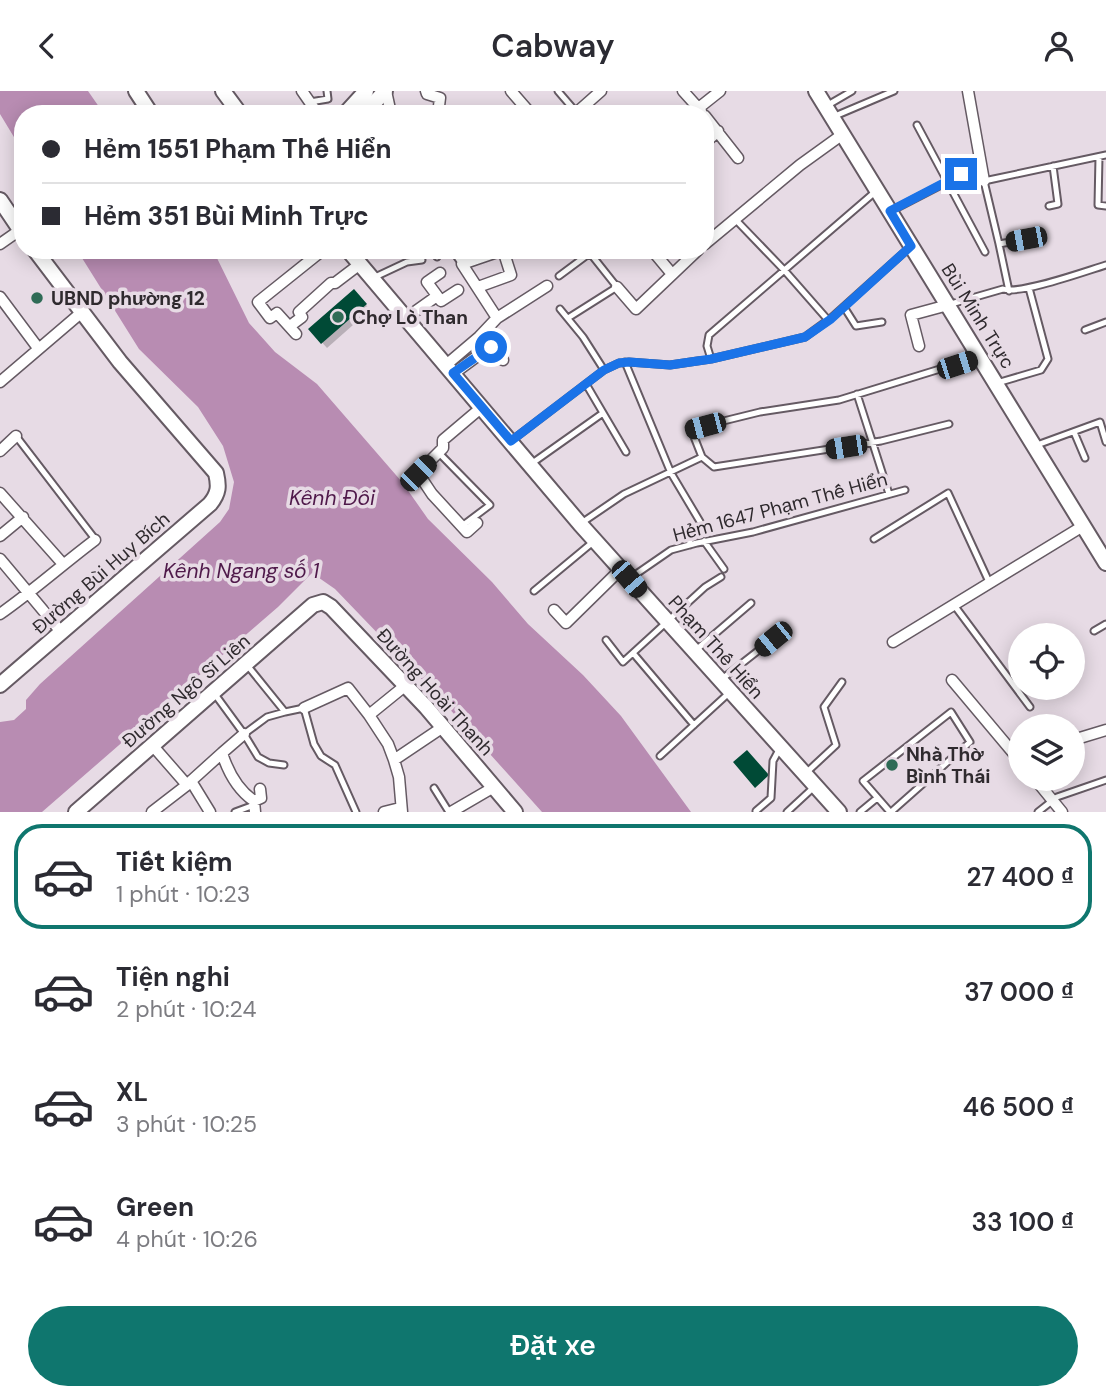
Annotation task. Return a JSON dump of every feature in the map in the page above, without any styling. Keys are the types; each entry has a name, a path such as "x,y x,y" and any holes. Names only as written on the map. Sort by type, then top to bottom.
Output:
{"street":[{"path":"302,91 310,103"},
{"path":"353,105 366,91"},
{"path":"373,105 386,91"},
{"path":"426,91 427,94 440,98 439,105"},
{"path":"511,91 523,105"},
{"path":"584,105 601,91"},
{"path":"683,91 694,105"},
{"path":"707,105 720,91"},
{"name":"Bùi Minh Trực","path":"816,91 1083,526 1102,548 1106,563"},
{"path":"968,91 984,181"},
{"path":"714,127 738,158"},
{"path":"714,135 718,131"},
{"path":"714,236 800,165 843,134"},
{"path":"0,200 14,221"},
{"path":"0,382 82,312 42,259"},
{"path":"312,259 258,302 270,318 277,313 293,330 302,317 299,312 331,283 335,283 360,264"},
{"name":"Phạm Thế Hiển","path":"356,259 580,524 839,812"},
{"path":"477,259 462,264 497,318"},
{"path":"478,287 511,275 506,259"},
{"path":"660,259 672,274"},
{"path":"617,287 636,309 688,259"},
{"path":"440,273 427,282 441,302 458,290"},
{"path":"450,369 497,318 547,286"},
{"path":"406,318 437,296"},
{"path":"2,304 38,348"},
{"path":"919,346 911,315 948,305"},
{"name":"Đường Bùi Huy Bích","path":"0,685 210,504 219,485 216,473 120,362 82,312"},
{"path":"450,369 491,347 503,361"},
{"path":"477,523 467,532 432,494 418,473 443,448 443,440 482,407"},
{"path":"0,450 16,436"},
{"path":"0,493 63,564"},
{"path":"0,536 23,517"},
{"path":"893,642 1083,526"},
{"path":"0,614 95,540"},
{"path":"0,559 62,633"},
{"path":"554,610 566,623 625,574"},
{"name":"Đường Ngô Sĩ Liên","path":"76,812 313,605 323,602"},
{"name":"Đường Hoài Thanh","path":"323,602 331,607 406,685 515,812"},
{"path":"952,680 1008,747"},
{"path":"369,715 406,685"},
{"path":"304,708 348,688 369,715 388,744 399,777 401,810 384,812"},
{"path":"394,760 443,727"},
{"path":"1085,736 1106,730"},
{"path":"152,812 244,734"},
{"path":"153,746 189,783 210,812"},
{"path":"222,753 226,766 242,793 254,806 261,798 260,789"},
{"path":"450,812 494,787"},
{"path":"1045,791 1062,812"}],"lane":[{"path":"310,103 328,99 327,91"},
{"path":"558,91 569,105"},
{"path":"829,112 852,91"},
{"path":"829,112 894,91"},
{"path":"917,125 985,252"},
{"path":"984,181 1102,156 1098,205 1106,206"},
{"path":"1049,206 1058,204 1053,166"},
{"path":"890,211 976,167 984,181 1009,292"},
{"path":"711,359 707,346 709,335 877,190"},
{"path":"735,219 828,320"},
{"path":"999,244 1026,239"},
{"path":"511,441 604,370 625,362 670,365 711,359 805,337 844,307 911,246"},
{"path":"458,259 462,264"},
{"path":"559,276 580,259"},
{"path":"568,318 617,287 595,259"},
{"path":"372,279 407,262 422,260"},
{"path":"948,305 1003,289 1009,292 1029,288 1104,265 1106,274"},
{"path":"997,383 1041,370 1048,359 1029,288"},
{"path":"844,307 856,326 882,321"},
{"path":"560,309 604,370"},
{"path":"1085,330 1106,322"},
{"path":"948,424 872,443 714,467 702,457 691,429 760,412 839,400 979,357"},
{"path":"625,362 671,473 702,526 689,535 690,545"},
{"path":"586,384 626,452"},
{"path":"857,394 889,495"},
{"path":"530,464 603,413"},
{"path":"1034,447 1100,422 1106,442"},
{"path":"1074,432 1085,458"},
{"path":"16,436 95,540"},
{"path":"438,452 490,505 462,526"},
{"path":"580,524 608,502 702,457"},
{"name":"Hẻm 1647 Phạm Thế Hiển","path":"625,574 671,550 753,532 905,490"},
{"path":"874,539 948,493 990,584"},
{"path":"534,591 595,540"},
{"path":"704,541 724,569"},
{"path":"606,640 623,662 705,587 722,577"},
{"path":"694,652 751,603"},
{"path":"954,605 1030,707"},
{"path":"1094,631 1106,624"},
{"path":"660,756 694,725 725,687 773,639"},
{"path":"633,653 694,725"},
{"path":"246,664 285,712"},
{"path":"787,812 836,745 824,707 842,682"},
{"path":"214,693 258,757 269,763 284,765"},
{"path":"244,734 267,717 304,708 314,744 321,756 335,765 356,812"},
{"path":"951,712 970,742 890,812 863,781 951,712"},
{"path":"756,811 771,798 773,761 780,748"},
{"path":"1038,812 1052,800 1106,780"},
{"path":"434,788 450,812"},
{"path":"860,812 877,798"},
{"path":"235,812 254,806"}],"water":[{"path":"0,91 88,91 98,105 14,105 14,137 0,114"},
{"name":"Kênh Đôi","path":"83,259 217,259 249,323 275,352 317,384 402,482 428,519 621,716 691,812 542,812 437,695 335,589 312,573 278,607 42,812 0,812 0,722 14,720 26,709 26,700 40,684 220,522 229,509 234,482 223,446 198,407 139,349"}],"building":[{"name":"Chợ Lò Than","path":"354,289 367,304 321,344 308,329"},
{"path":"747,750 769,775 755,788 733,762"}],"place":[{"name":"UBND phường 12","path":"37,298"},
{"name":"Chợ Lò Than","path":"338,317"},
{"name":"Nhà Thờ Bình Thái","path":"892,765"}],"route":[{"path":"491,347 453,373 511,441 604,370 619,363 670,365 711,359 805,337 831,319 911,246 890,211 961,174"}],"water label":[{"name":"Kênh Ngang số 1","path":"241,571"}]}
